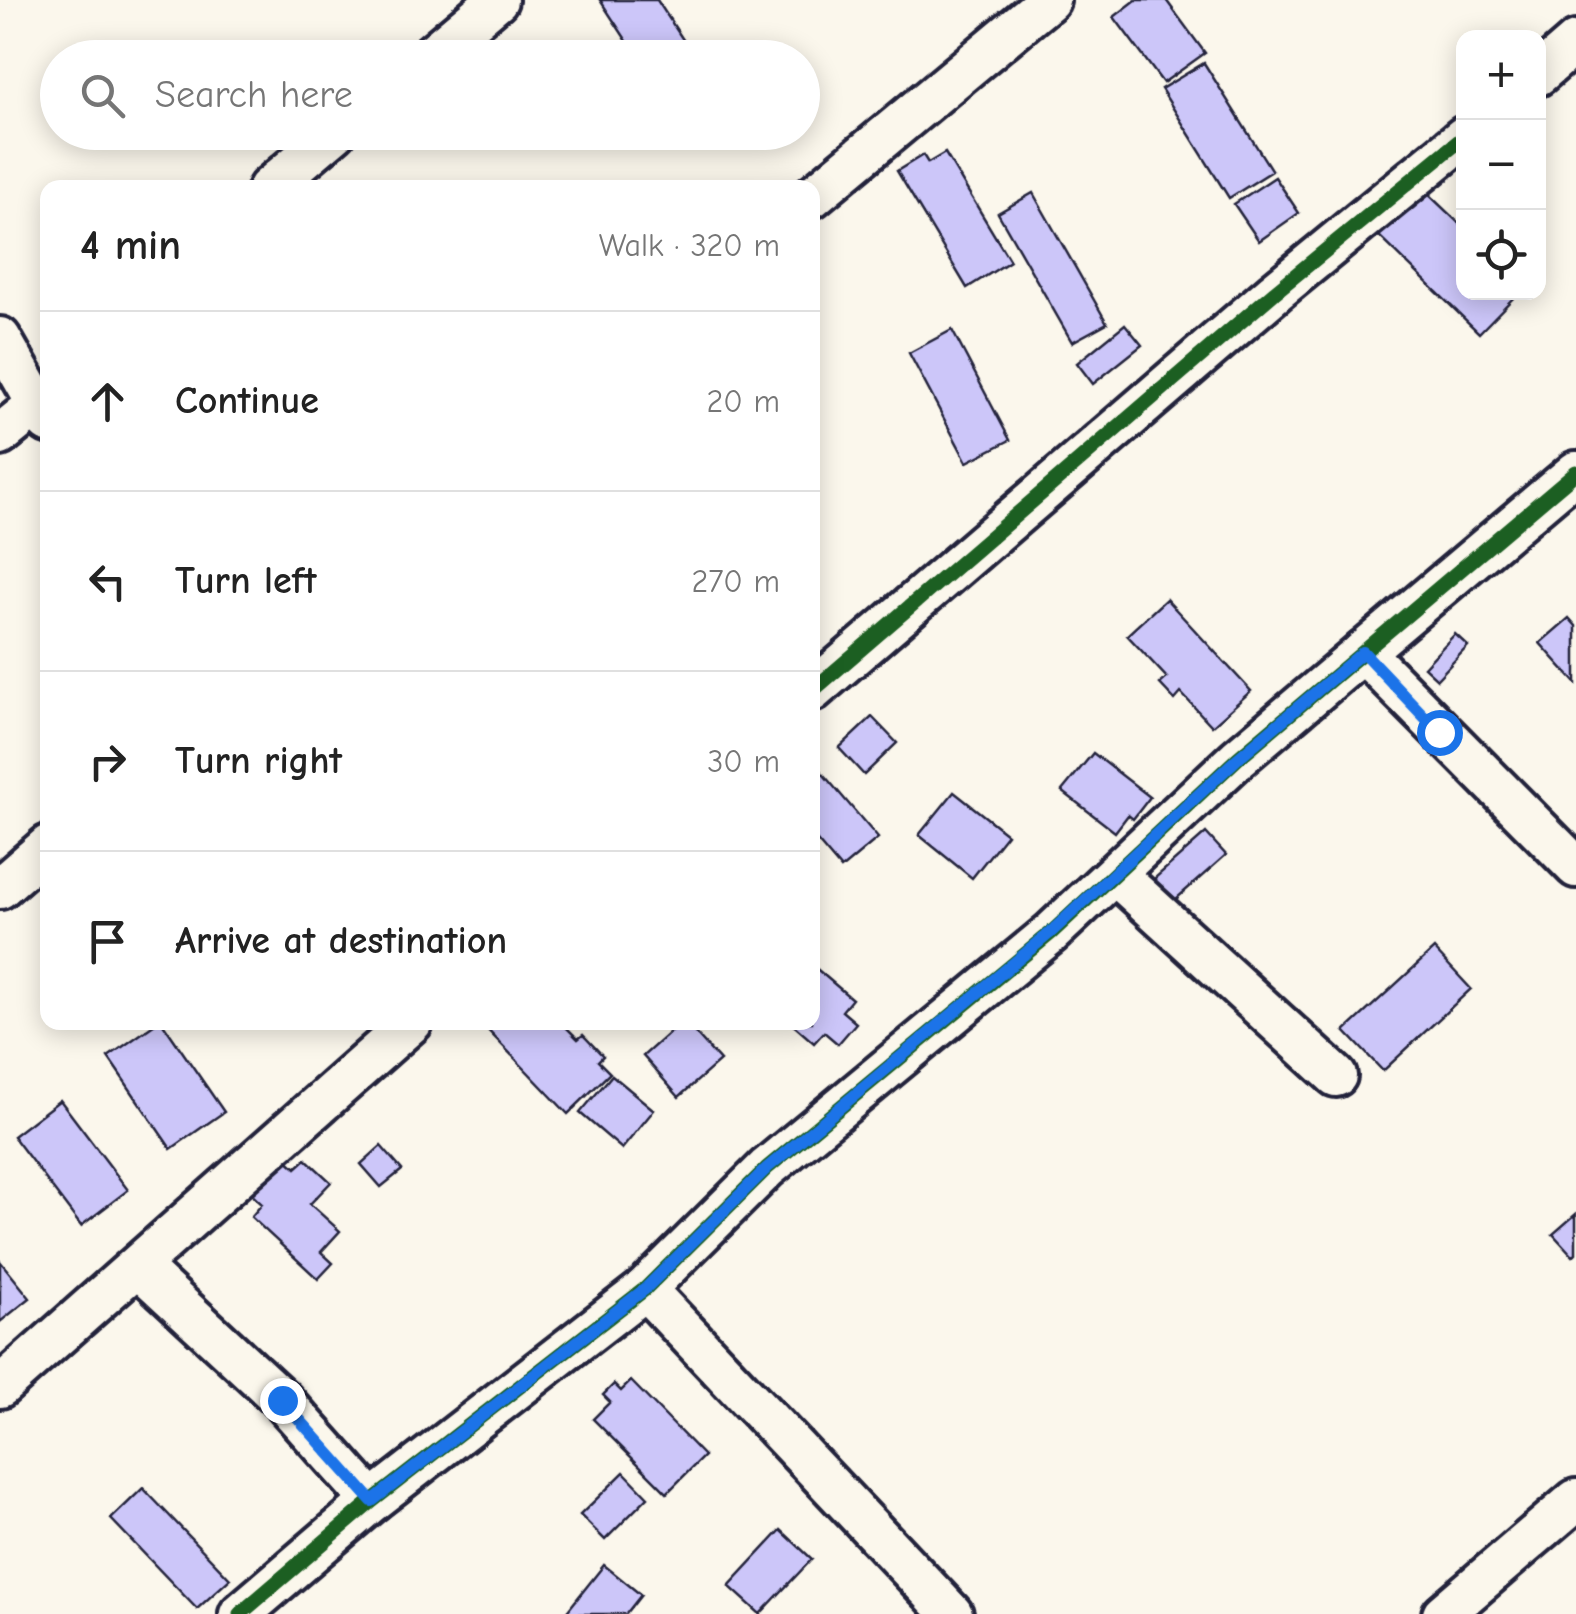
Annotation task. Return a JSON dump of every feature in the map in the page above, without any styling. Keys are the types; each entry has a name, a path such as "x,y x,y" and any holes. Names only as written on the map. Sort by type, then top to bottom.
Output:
{"street":[{"path":"450,40 498,0"},
{"path":"820,189 1049,0"},
{"path":"1546,67 1576,42"},
{"path":"820,684 1275,292 1456,144"},
{"path":"278,180 314,150"},
{"path":"0,338 40,402"},
{"path":"0,435 40,410"},
{"path":"240,1614 372,1501 645,1289 767,1168 1050,933 1238,758 1576,472"},
{"path":"1363,652 1576,867"},
{"path":"0,888 40,853"},
{"path":"1116,874 1336,1076"},
{"path":"0,1387 400,1030"},
{"path":"138,1266 282,1400 372,1501"},
{"path":"645,1289 952,1614"},
{"path":"1443,1614 1576,1500"}],"building":[{"path":"600,0 657,0 683,40 626,40"},
{"path":"1136,0 1166,0 1205,53 1163,83 1114,17"},
{"path":"1204,63 1272,171 1229,198 1161,89"},
{"path":"945,153 1010,261 967,288 897,171 923,155 928,163"},
{"path":"1275,177 1299,213 1259,241 1234,204"},
{"path":"1423,189 1456,220 1456,300 1511,300 1479,333 1378,235"},
{"path":"1033,193 1107,323 1072,342 998,213"},
{"path":"1125,324 1142,345 1093,384 1077,363"},
{"path":"952,330 1010,440 967,462 909,353"},
{"path":"1166,599 1251,691 1212,726 1181,693 1175,700 1160,684 1167,678 1127,635"},
{"path":"1569,618 1576,626 1576,683 1540,643"},
{"path":"1455,634 1468,646 1437,679 1424,667"},
{"path":"872,717 897,743 864,775 839,748"},
{"path":"1093,753 1150,797 1133,819 1128,815 1115,832 1062,791"},
{"path":"820,770 878,838 841,869 820,844"},
{"path":"954,792 1007,834 972,878 919,835"},
{"path":"1206,833 1226,855 1167,907 1147,885"},
{"path":"1434,949 1471,989 1383,1071 1345,1031"},
{"path":"820,972 852,999 842,1011 856,1023 838,1044 824,1032 814,1043 799,1030 820,1030"},
{"path":"147,1030 168,1030 224,1112 171,1149 108,1057"},
{"path":"488,1030 569,1030 578,1039 583,1035 603,1056 598,1061 610,1073 568,1114"},
{"path":"672,1030 692,1030 720,1061 679,1097 643,1056"},
{"path":"612,1075 654,1110 622,1149 580,1113"},
{"path":"60,1100 128,1190 81,1226 13,1136"},
{"path":"381,1146 402,1170 381,1187 361,1164"},
{"path":"282,1155 296,1168 306,1159 331,1182 310,1204 340,1231 321,1252 333,1263 318,1279 251,1217 262,1204 248,1191"},
{"path":"1576,1214 1576,1253 1573,1256 1553,1234"},
{"path":"0,1261 30,1298 0,1322"},
{"path":"631,1381 704,1456 667,1493 593,1419 610,1402 603,1395 614,1384 621,1391"},
{"path":"624,1472 648,1497 605,1540 580,1515"},
{"path":"143,1488 230,1579 197,1609 111,1519"},
{"path":"781,1530 812,1559 760,1614 729,1586"},
{"path":"604,1565 641,1595 626,1614 565,1614"}],"cycle path":[{"path":"820,684 1275,292 1456,144"},
{"path":"240,1614 372,1501 645,1289 767,1168 1051,933 1238,758 1576,472"}],"route":[{"path":"282,1400 372,1501 645,1289 767,1168 1050,933 1238,758 1363,652 1439,732"}]}
